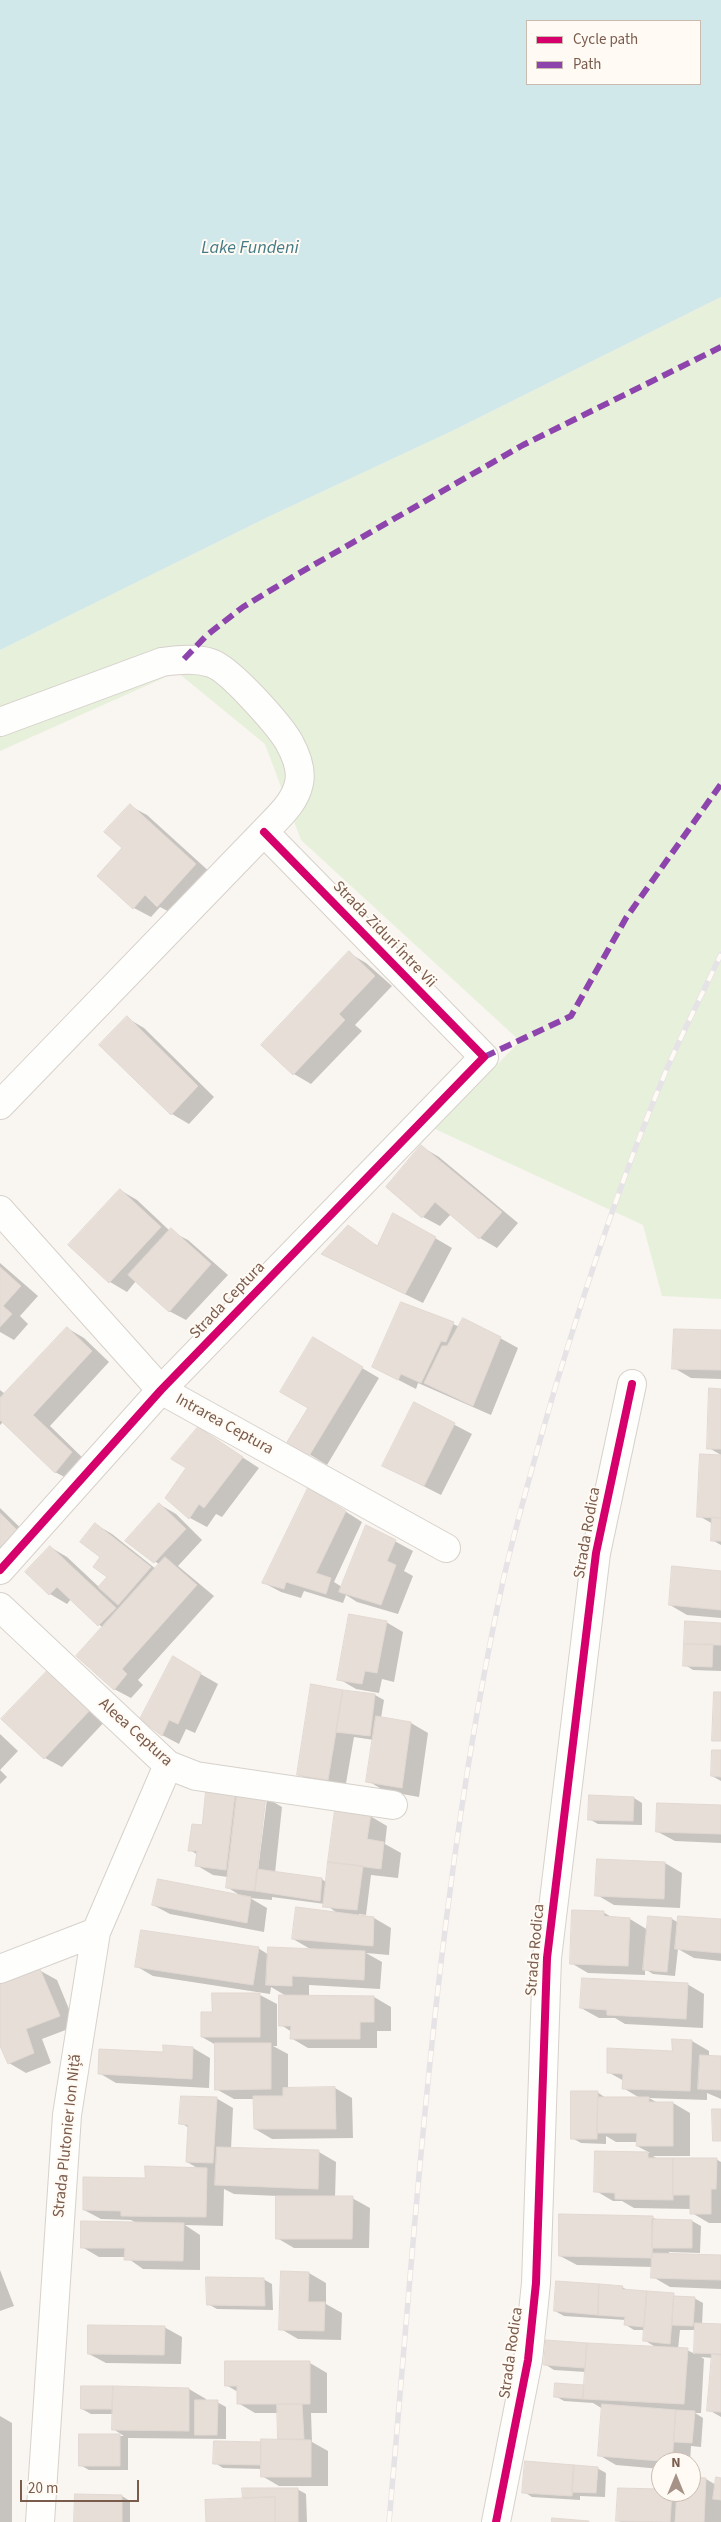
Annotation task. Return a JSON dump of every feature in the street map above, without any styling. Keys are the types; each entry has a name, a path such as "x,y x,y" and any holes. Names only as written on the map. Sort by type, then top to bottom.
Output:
{"street":[{"path":"0,722 162,662 184,659 213,663 238,682 288,741 297,761 300,780 294,800 0,1105"},
{"name":"Strada Ziduri Între Vii","path":"264,832 484,1057"},
{"name":"Strada Ceptura","path":"0,1570 161,1390 484,1057"},
{"name":"Intrarea Ceptura","path":"0,1210 161,1390 446,1548"},
{"name":"Strada Rodica","path":"496,2522 528,2360 536,2283 547,1958 596,1554 632,1384"},
{"name":"Aleea Ceptura","path":"0,1606 168,1765 196,1776 393,1805"},
{"name":"Strada Plutonier Ion Niță","path":"40,2522 67,2115 96,1932 168,1765"},
{"path":"0,1969 96,1932"}],"green space":[{"path":"721,297 721,1299 662,1296 643,1225 435,1129 520,1041 301,840 265,744 177,672 0,751 0,650 268,517 452,431"}],"water":[{"name":"Lake Fundeni","path":"0,0 721,0 721,297 452,431 268,517 0,650"}],"building":[{"path":"130,804 196,864 157,907 145,895 133,909 97,876 122,848 104,832"},
{"path":"349,951 375,976 339,1014 345,1020 293,1075 261,1045"},
{"path":"127,1016 198,1086 171,1115 99,1045"},
{"path":"421,1145 502,1212 479,1239 435,1202 422,1218 386,1187"},
{"path":"120,1189 161,1227 109,1283 68,1245"},
{"path":"393,1213 436,1237 405,1294 321,1254 348,1225 377,1246"},
{"path":"171,1228 211,1264 169,1312 128,1275"},
{"path":"0,1267 21,1286 3,1306 12,1314 0,1327"},
{"path":"401,1302 454,1322 446,1342 441,1341 421,1383 401,1374 398,1380 372,1367"},
{"path":"463,1318 501,1337 473,1406 424,1383 442,1346 447,1346"},
{"path":"67,1327 92,1351 33,1415 72,1452 55,1473 0,1420 0,1398"},
{"path":"674,1329 721,1330 721,1370 672,1369"},
{"path":"313,1337 363,1367 309,1456 287,1442 308,1408 280,1392"},
{"path":"709,1388 721,1389 721,1449 707,1449"},
{"path":"414,1402 455,1423 424,1486 382,1466"},
{"path":"198,1427 243,1457 204,1508 199,1504 189,1519 165,1498 186,1468 171,1459"},
{"path":"700,1454 721,1455 721,1518 697,1517"},
{"path":"308,1488 346,1511 316,1573 331,1578 326,1594 286,1582 284,1589 262,1583"},
{"path":"159,1503 186,1529 154,1563 125,1541"},
{"path":"0,1513 17,1530 0,1547"},
{"path":"712,1517 721,1518 721,1541 711,1541"},
{"path":"95,1523 151,1567 118,1605 98,1587 107,1577 93,1567 100,1557 80,1542"},
{"path":"366,1525 396,1540 387,1561 396,1565 381,1605 339,1592"},
{"path":"50,1546 116,1608 98,1626 57,1587 49,1595 25,1572"},
{"path":"165,1557 197,1585 122,1669 127,1674 114,1690 76,1656"},
{"path":"672,1566 721,1571 721,1610 669,1605"},
{"path":"349,1614 387,1621 377,1673 365,1671 362,1684 337,1680"},
{"path":"685,1621 721,1623 721,1645 684,1644"},
{"path":"684,1644 713,1644 712,1667 683,1666"},
{"path":"173,1656 201,1673 178,1724 169,1720 162,1736 140,1719"},
{"path":"49,1669 92,1708 44,1759 1,1719"},
{"path":"311,1684 343,1690 328,1780 297,1775"},
{"path":"343,1690 375,1694 370,1736 336,1732"},
{"path":"714,1692 721,1692 721,1741 712,1741"},
{"path":"376,1716 411,1722 402,1788 366,1782"},
{"path":"712,1750 721,1750 721,1777 711,1776"},
{"path":"206,1791 235,1794 226,1870 195,1866 197,1851 188,1851 192,1824 202,1825"},
{"path":"237,1793 266,1796 255,1891 226,1888"},
{"path":"589,1795 634,1797 633,1821 588,1820"},
{"path":"657,1803 721,1805 721,1834 656,1832"},
{"path":"335,1810 371,1814 367,1839 384,1842 381,1869 328,1862"},
{"path":"597,1859 665,1862 664,1899 595,1896"},
{"path":"328,1862 363,1866 357,1910 323,1907"},
{"path":"257,1869 322,1878 320,1901 255,1891"},
{"path":"158,1879 251,1897 247,1923 152,1905"},
{"path":"296,1907 374,1917 373,1946 292,1939"},
{"path":"572,1910 604,1911 604,1916 630,1918 628,1966 570,1964"},
{"path":"648,1916 672,1918 667,1972 643,1970"},
{"path":"678,1916 721,1919 721,1953 675,1949"},
{"path":"141,1930 259,1947 253,1985 135,1967"},
{"path":"268,1947 365,1951 364,1980 292,1976 292,1986 266,1985"},
{"path":"40,1969 60,2016 26,2029 34,2053 8,2064 0,2046 0,1984"},
{"path":"582,1978 688,1983 686,2019 607,2015 607,2010 580,2008"},
{"path":"212,1993 260,1993 260,2037 201,2037 201,2012 212,2012"},
{"path":"279,1995 374,1996 374,2022 360,2022 360,2039 290,2039 291,2026 279,2026"},
{"path":"672,2039 692,2040 690,2091 622,2089 623,2074 607,2073 607,2048 672,2051"},
{"path":"215,2043 271,2043 271,2089 215,2090"},
{"path":"163,2045 193,2047 192,2079 98,2074 99,2049 163,2052"},
{"path":"700,2055 721,2056 721,2090 698,2089"},
{"path":"335,2087 336,2129 254,2129 253,2096 283,2096 283,2088"},
{"path":"571,2091 598,2091 597,2139 571,2139"},
{"path":"181,2096 217,2097 213,2163 186,2162 188,2125 179,2124"},
{"path":"598,2097 649,2097 649,2102 673,2102 673,2146 636,2146 637,2133 597,2133"},
{"path":"712,2109 721,2109 721,2141 713,2141"},
{"path":"217,2147 319,2150 318,2189 215,2185"},
{"path":"595,2151 648,2152 648,2158 673,2158 673,2200 615,2199 615,2193 594,2192"},
{"path":"673,2158 717,2158 716,2189 711,2189 711,2214 690,2214 690,2195 673,2195"},
{"path":"145,2166 207,2168 206,2217 121,2216 121,2211 83,2210 83,2177 145,2178"},
{"path":"276,2196 353,2196 352,2239 276,2239"},
{"path":"559,2214 653,2216 652,2258 559,2256"},
{"path":"652,2219 692,2220 692,2248 652,2248"},
{"path":"81,2221 184,2223 183,2261 124,2260 125,2248 81,2248"},
{"path":"652,2253 721,2255 721,2280 651,2278"},
{"path":"281,2271 309,2272 308,2302 325,2302 324,2331 279,2330"},
{"path":"206,2277 264,2278 265,2306 207,2305"},
{"path":"556,2281 599,2284 598,2315 554,2311"},
{"path":"599,2284 623,2286 622,2289 647,2291 644,2327 624,2325 625,2317 598,2315"},
{"path":"647,2291 674,2293 670,2344 643,2341"},
{"path":"674,2296 695,2297 693,2326 672,2325"},
{"path":"695,2323 721,2324 721,2354 694,2353"},
{"path":"88,2325 165,2326 164,2355 88,2354"},
{"path":"546,2340 587,2343 585,2368 544,2365"},
{"path":"587,2343 688,2348 684,2404 583,2399"},
{"path":"712,2354 721,2355 721,2412 707,2411"},
{"path":"225,2361 310,2361 310,2404 237,2404 237,2386 225,2386"},
{"path":"555,2383 584,2385 583,2399 554,2397"},
{"path":"81,2386 113,2386 112,2409 81,2409"},
{"path":"113,2386 189,2388 189,2431 112,2430"},
{"path":"195,2400 218,2400 217,2435 195,2435"},
{"path":"277,2404 302,2404 304,2439 278,2439"},
{"path":"602,2404 676,2410 673,2452 651,2452 651,2460 598,2456"},
{"path":"676,2410 695,2411 692,2443 674,2442"},
{"path":"79,2434 120,2434 120,2466 79,2466"},
{"path":"261,2439 311,2440 311,2477 261,2477"},
{"path":"214,2441 261,2442 261,2465 213,2464"},
{"path":"525,2461 574,2465 572,2496 522,2493"},
{"path":"574,2465 598,2467 596,2493 572,2492"},
{"path":"716,2477 721,2478 721,2500 713,2499"},
{"path":"701,2478 706,2478 704,2522 675,2522 676,2502 701,2502"},
{"path":"242,2488 298,2488 298,2522 275,2522 275,2497 243,2498"},
{"path":"618,2488 651,2489 651,2502 671,2502 670,2522 616,2521"},
{"path":"75,2494 122,2495 122,2522 74,2522"},
{"path":"275,2497 275,2522 206,2522 205,2500"},
{"path":"552,2518 589,2521 589,2522 552,2522"}],"railway":[{"path":"389,2522 431,2049 445,1931 461,1813 480,1696 503,1581 521,1507 556,1385 607,1227 666,1071 721,954"}],"marked path":[{"path":"184,659 207,635 243,607 296,575 523,445 721,347"},
{"path":"484,1057 571,1016 626,918 721,784"}],"cycle path":[{"path":"0,1570 161,1390 484,1057 264,832"},
{"path":"496,2522 528,2360 536,2283 547,1958 596,1553 632,1384"}]}
